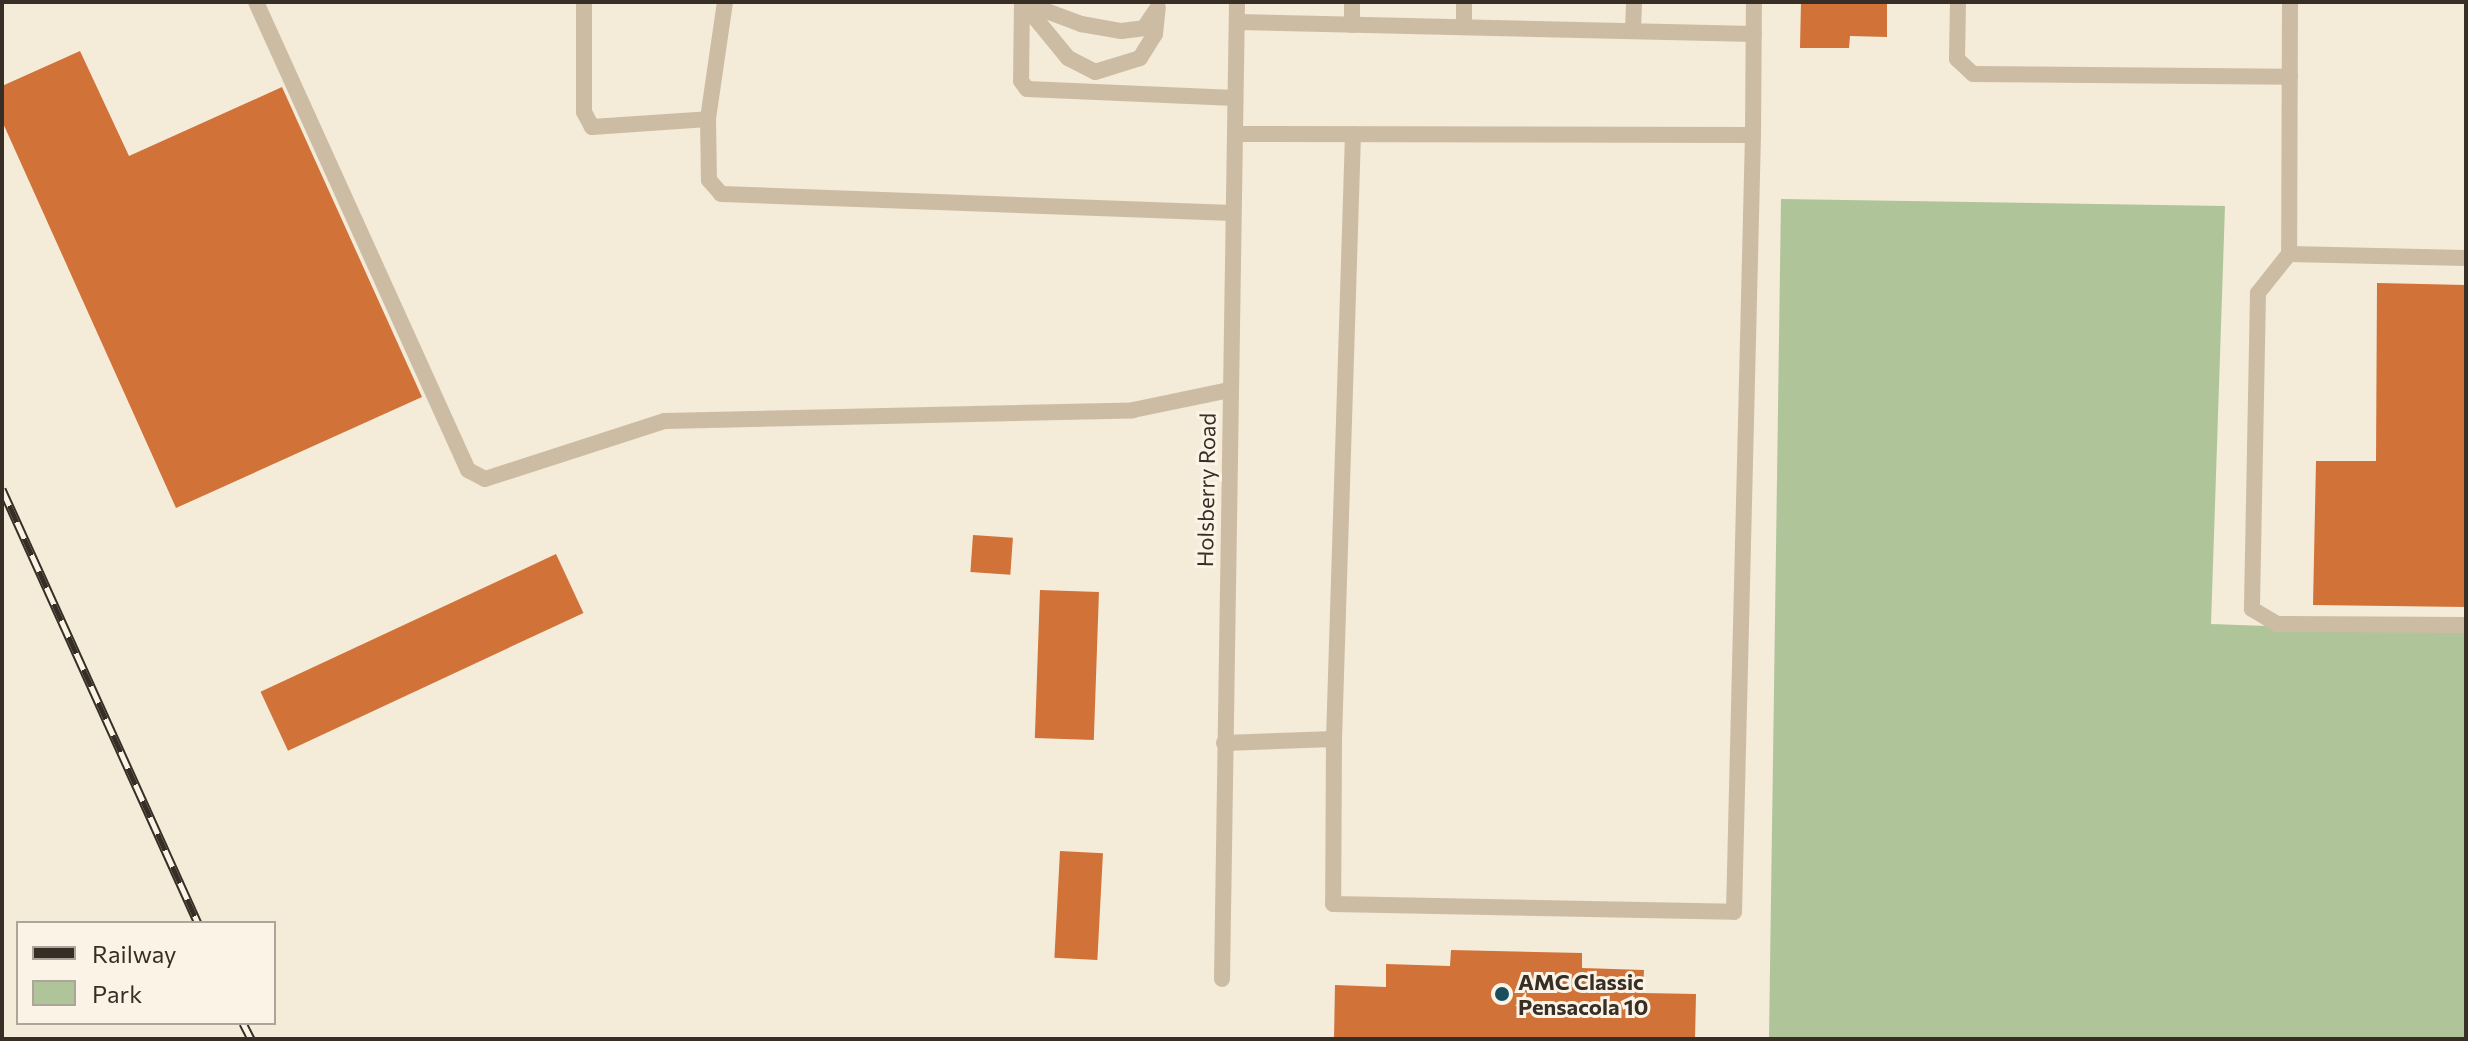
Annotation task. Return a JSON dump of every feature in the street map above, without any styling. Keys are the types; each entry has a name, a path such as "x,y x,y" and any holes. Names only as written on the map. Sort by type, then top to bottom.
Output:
{"lane":[{"path":"256,2 468,470 485,479 665,421 1133,410 1230,390"},
{"path":"584,2 584,112 592,127 708,119"},
{"path":"725,2 708,119 709,180 721,194 1233,213"},
{"path":"1023,2 1081,24 1121,31 1144,28 1158,4"},
{"path":"1023,2 1068,58 1095,72 1140,58 1155,34 1158,4"},
{"path":"1023,2 1021,81 1027,89 1235,98"},
{"name":"Holsberry Road","path":"1222,979 1237,2"},
{"path":"1352,2 1352,25"},
{"path":"1464,2 1464,27"},
{"path":"1633,31 1634,2"},
{"path":"1353,134 1334,739 1333,904 1734,912 1754,2"},
{"path":"1958,2 1957,59 1973,74 2290,77"},
{"path":"2290,2 2289,254 2258,293 2252,609 2277,624 2466,625"},
{"path":"1237,22 1754,34"},
{"path":"1235,134 1753,135"},
{"path":"2289,254 2466,258"},
{"path":"1224,743 1334,739"}],"green space":[{"path":"1781,199 2225,206 2211,624 2466,633 2466,1039 1769,1039"}],"building":[{"path":"1801,2 1887,2 1887,37 1850,36 1849,48 1800,48"},
{"path":"80,51 129,156 282,87 422,397 176,508 2,121 2,86"},
{"path":"2377,283 2466,285 2466,607 2313,605 2316,461 2376,461"},
{"path":"973,535 1013,538 1010,575 970,572"},
{"path":"556,554 583,613 288,751 261,692"},
{"path":"1040,590 1099,592 1094,740 1035,738"},
{"path":"1060,851 1103,853 1097,960 1054,958"},
{"name":"AMC Classic Pensacola 10","path":"1451,950 1582,953 1582,968 1644,970 1643,993 1696,994 1695,1039 1334,1039 1335,985 1386,987 1386,964 1450,966"}],"railway":[{"path":"2,489 197,921"},
{"path":"244,1025 251,1039"}],"place":[{"name":"AMC Classic Pensacola 10","path":"1502,994"}]}
